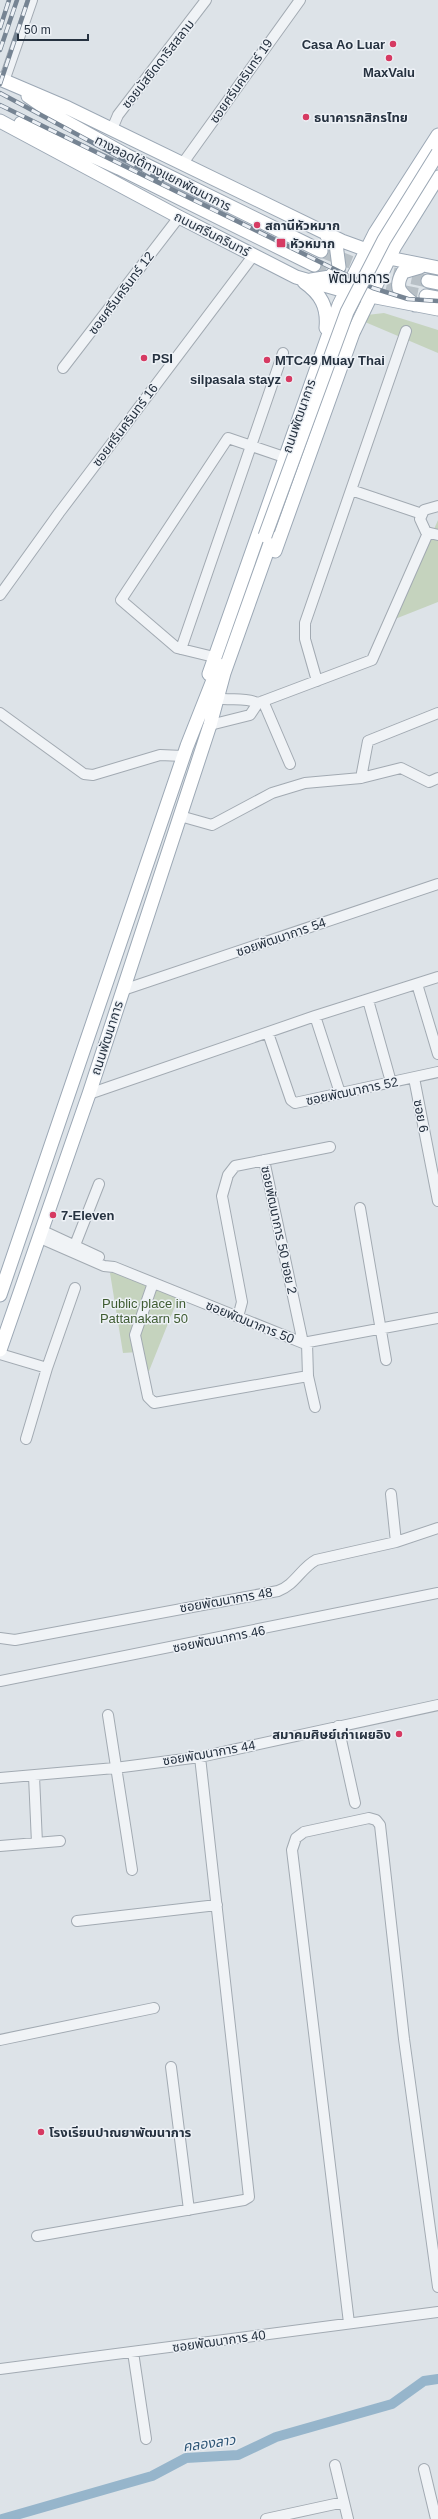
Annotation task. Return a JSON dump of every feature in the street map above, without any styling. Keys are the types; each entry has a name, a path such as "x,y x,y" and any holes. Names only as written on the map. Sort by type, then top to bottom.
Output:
{"main road":[{"path":"5,81 112,129 322,232 365,250 389,258 421,266 438,268"},
{"name":"ทางลอดใต้ทางแยกพัฒนาการ","path":"5,81 60,119 320,251"},
{"name":"ทางลอดใต้ทางแยกพัฒนาการ","path":"0,113 119,168 314,265"},
{"name":"ถนนศรีนครินทร์","path":"0,121 178,218 253,256 302,278 345,292 438,309"},
{"name":"ถนนพัฒนาการ","path":"198,715 214,657 325,340 345,292 365,250 438,135"},
{"name":"ถนนพัฒนาการ","path":"0,1350 89,1094 210,725 226,667 268,537 347,312 384,240 438,153"},
{"name":"ถนนพัฒนาการ","path":"0,1295 198,715 221,659 353,315 388,243 438,163"},
{"name":"ถนนพัฒนาการ","path":"210,725 223,698 328,401 359,319 401,234 438,177"},
{"path":"410,178 415,191 431,188"},
{"path":"302,278 330,277 339,267 336,244 322,232"},
{"path":"401,234 401,246 403,253 421,266"},
{"path":"414,305 402,295 398,288 398,280 403,272 421,266"},
{"path":"302,278 322,300 327,316 325,340"},
{"path":"359,319 374,309 395,302"},
{"path":"306,396 314,392 323,395 328,401"}],"street":[{"path":"5,81 32,0"},
{"name":"ซอยมัสยิดดาริสสลาม","path":"112,129 118,115 206,0"},
{"name":"ซอยศรีนครินทร์ 19","path":"183,163 300,0"},
{"name":"ซอยศรีนครินทร์ 12","path":"63,368 178,218"},
{"name":"ซอยศรีนครินทร์ 16","path":"0,595 59,513 253,256"},
{"path":"316,681 305,639 304,627 406,331"},
{"path":"181,649 283,353"},
{"path":"214,657 177,648 121,600 228,438 284,457"},
{"path":"351,490 422,514"},
{"path":"210,725 250,714 261,702 372,660 433,534 421,524 422,514 428,507 438,506"},
{"path":"223,698 237,700 248,699 261,702"},
{"path":"261,702 290,764"},
{"path":"0,713 84,774 93,775 160,755 183,756"},
{"path":"361,778 368,741 438,713"},
{"path":"180,816 212,825 272,793 305,783 361,778 402,768 429,782 438,778"},
{"name":"ซอยพัฒนาการ 54","path":"123,990 438,884"},
{"path":"89,1094 315,1016 438,977"},
{"path":"417,984 438,1054"},
{"path":"368,1000 392,1082"},
{"path":"315,1016 340,1093"},
{"name":"ซอยพัฒนาการ 52","path":"268,1033 292,1102 296,1103 438,1072"},
{"name":"ซอย 6","path":"414,1078 438,1201"},
{"name":"ซอยพัฒนาการ 50 ซอย 2","path":"315,1407 308,1376 305,1343 264,1160 330,1147"},
{"path":"238,1317 242,1302 222,1196 228,1175 235,1166 264,1160"},
{"path":"75,1245 99,1184"},
{"path":"360,1208 382,1328 386,1360"},
{"name":"ซอยพัฒนาการ 50","path":"41,1234 75,1245 107,1260 114,1267"},
{"name":"ซอยพัฒนาการ 50","path":"41,1234 104,1266 114,1267 305,1343 438,1318"},
{"path":"153,1283 135,1335 148,1397 154,1403 308,1376"},
{"path":"26,1440 47,1368 75,1288"},
{"path":"0,1354 47,1368"},
{"path":"391,1494 396,1542"},
{"name":"ซอยพัฒนาการ 48","path":"0,1638 15,1640 278,1591 291,1584 310,1563 316,1560 396,1542 438,1528"},
{"name":"ซอยพัฒนาการ 46","path":"0,1680 438,1593"},
{"name":"ซอยพัฒนาการ 44","path":"0,1778 115,1768 200,1757 438,1705"},
{"path":"108,1715 132,1870"},
{"path":"338,1726 355,1803"},
{"path":"37,2236 244,2200 250,2194 200,1757"},
{"path":"34,1776 37,1843"},
{"path":"349,2324 292,1850 296,1838 304,1832 369,1818 376,1820 380,1825 404,2039 438,2287"},
{"path":"0,1846 60,1841"},
{"path":"77,1921 217,1905"},
{"path":"0,2040 154,2008"},
{"path":"171,2067 189,2210"},
{"name":"ซอยพัฒนาการ 40","path":"0,2370 438,2312"},
{"path":"133,2352 146,2439"},
{"path":"335,2465 348,2519"},
{"path":"424,2469 436,2519"},
{"path":"266,2519 344,2502"}],"green space":[{"path":"384,313 438,330 438,353 365,322 367,315"},
{"path":"438,520 438,602 395,619"},
{"name":"Public place in Pattanakarn 50","path":"117,1271 179,1296 149,1371 142,1371 138,1352 123,1353 110,1273"}],"waterway":[{"name":"คลองลาว","path":"2,2519 152,2476 186,2458 238,2455 276,2437 392,2404 424,2381 438,2379"}],"tunnel":[{"path":"321,251 369,269 428,281"},
{"path":"314,265 363,284 426,296"}],"railway":[{"path":"0,28 9,0"},
{"path":"0,50 17,0"},
{"path":"0,84 28,0"},
{"path":"0,93 162,180"},
{"path":"0,105 373,288 408,299 438,301"}],"place":[{"name":"Casa Ao Luar","path":"393,44"},
{"name":"MaxValu","path":"389,58"},
{"name":"ธนาคารกสิกรไทย","path":"306,117"},
{"name":"สถานีหัวหมาก","path":"257,225"},
{"name":"หัวหมาก","path":"281,243"},
{"name":"PSI","path":"144,358"},
{"name":"MTC49 Muay Thai","path":"267,360"},
{"name":"silpasala stayz","path":"289,379"},
{"name":"7-Eleven","path":"53,1215"},
{"name":"สมาคมศิษย์เก่าเผยอิง","path":"399,1734"},
{"name":"โรงเรียนปาณยาพัฒนาการ","path":"41,2132"}],"district":[{"name":"พัฒนาการ","path":"359,277"}]}
